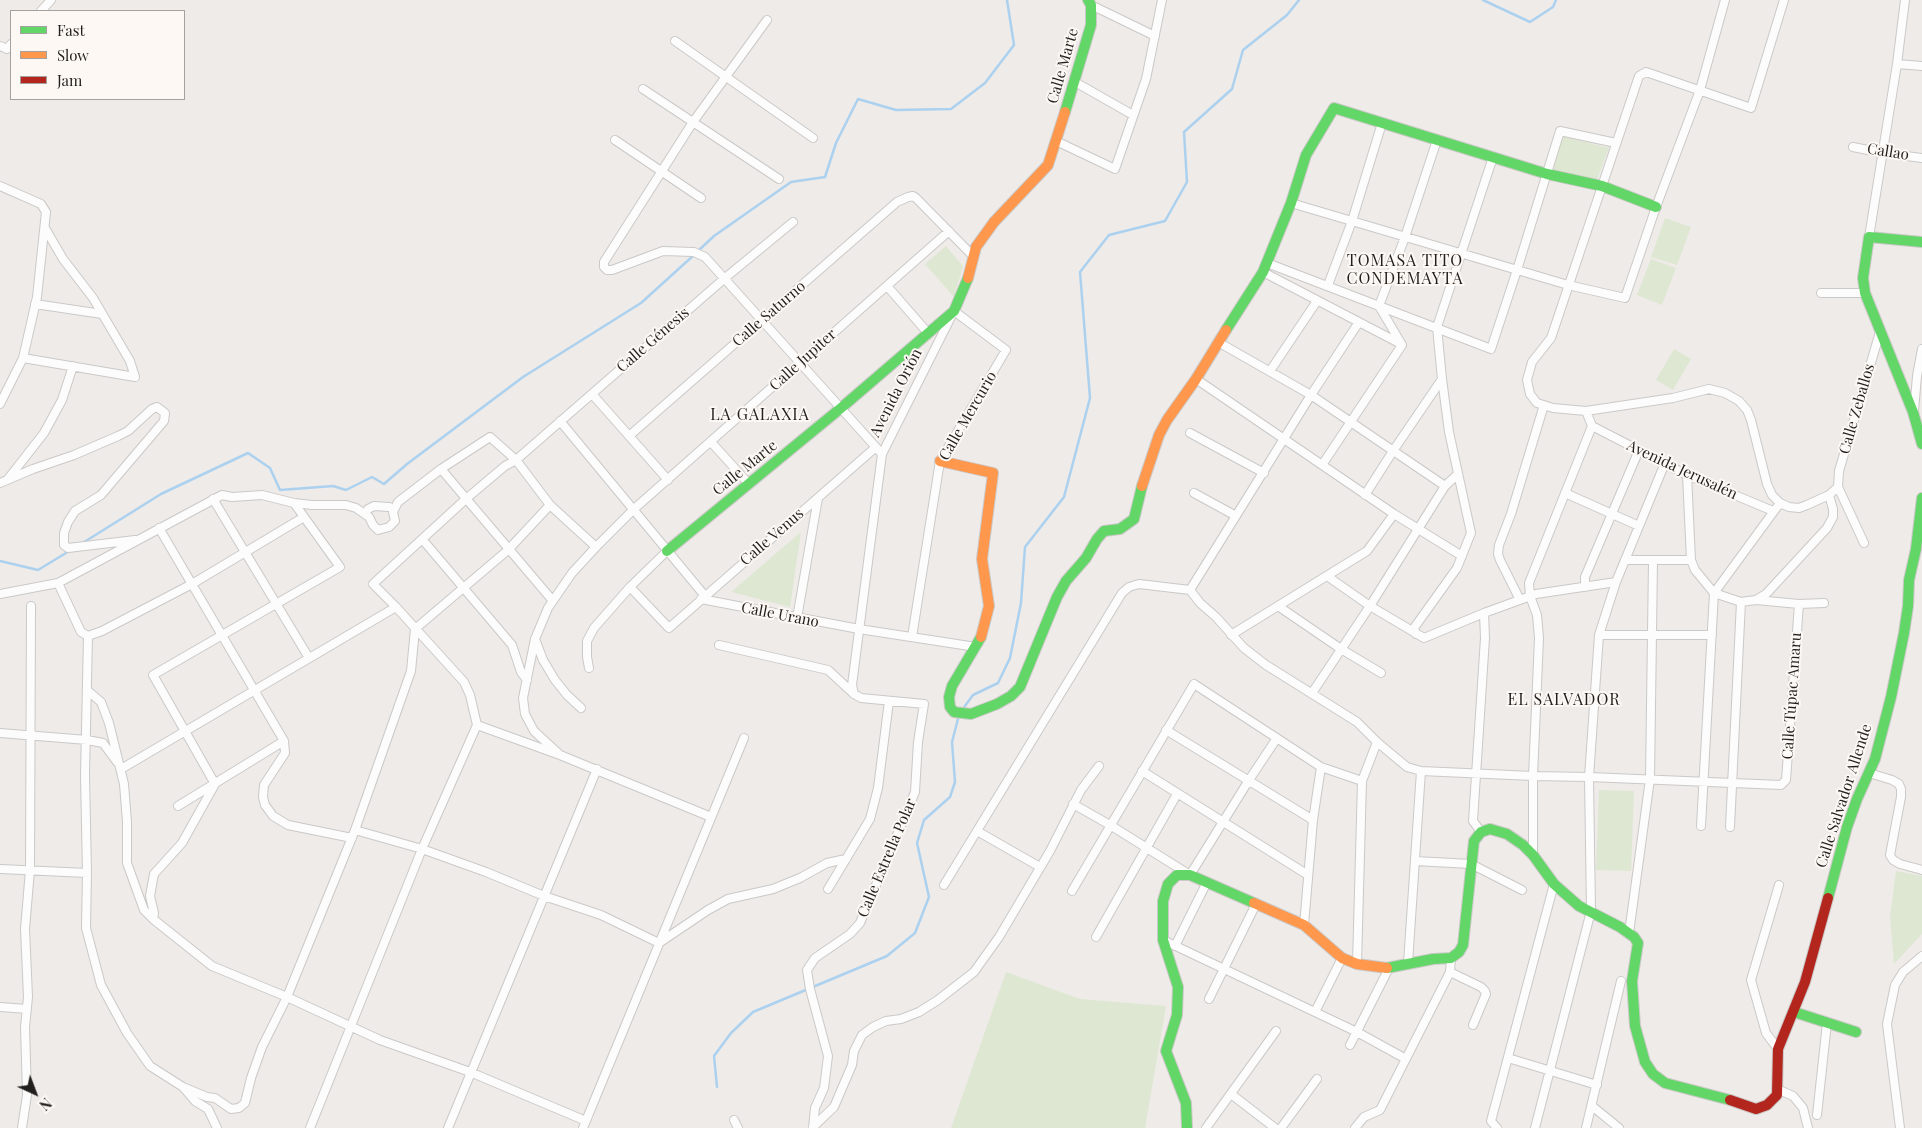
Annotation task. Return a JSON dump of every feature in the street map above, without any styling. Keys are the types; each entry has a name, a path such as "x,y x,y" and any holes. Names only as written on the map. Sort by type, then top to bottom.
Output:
{"street":[{"path":"42,10 51,0"},
{"path":"1056,141 1115,169 1146,79 1162,0"},
{"path":"1291,203 1568,285 1625,298 1656,207 1700,90 1725,0"},
{"path":"1784,0 1752,108 1646,72 1639,76 1551,338 1532,362 1527,380 1530,394 1537,403 1553,408 1586,411 1673,398 1710,390 1725,393 1739,401 1749,415 1767,484 1772,495 1780,503 1789,507 1799,508 1828,495 1838,487 1864,543"},
{"path":"1905,0 1897,64 1863,278 1865,293 1914,412 1922,444"},
{"path":"1089,3 1155,36"},
{"name":"Calle Marte","path":"1056,141 1091,25 1089,3"},
{"path":"767,20 693,122 604,262 604,267 607,270 612,270 663,251 694,252 704,257 725,278 882,454"},
{"path":"675,41 813,138"},
{"path":"1897,64 1922,66"},
{"path":"1075,82 1134,115"},
{"path":"643,89 779,178"},
{"path":"940,461 993,473 982,559 989,606 983,632 952,686 949,697 950,707 954,712 971,714 997,704 1011,696 1020,687 1057,597 1066,580 1086,558 1097,538 1104,531 1120,529 1134,519 1138,497 1159,435 1265,267 1291,203 1306,154 1334,108 1547,174 1602,186 1656,207"},
{"path":"1328,285 1352,221 1382,123"},
{"path":"1265,267 1328,285 1491,348 1560,131 1616,143"},
{"path":"615,140 701,198"},
{"path":"1379,306 1405,237 1437,140"},
{"name":"Avenida Orión","path":"854,694 852,685 882,454 954,310 971,272 976,247 994,222 1048,165 1056,141"},
{"name":"Callao","path":"1853,147 1922,158"},
{"path":"1416,634 1414,628 1457,568 1471,533 1449,432 1437,327 1493,157"},
{"path":"0,186 41,204 46,212 35,304 24,358 0,404"},
{"name":"Calle Saturno","path":"628,436 897,202 913,196 949,231"},
{"name":"Calle Génesis","path":"396,607 373,584 467,498 505,466 516,460 725,278 793,222"},
{"path":"24,358 135,377 130,361 93,298 63,259 45,228"},
{"path":"949,231 974,257"},
{"name":"Calle Jupiter","path":"560,755 534,731 525,714 523,698 535,639 548,608 572,573 596,546 634,509 949,231"},
{"path":"1869,237 1922,242"},
{"path":"1265,267 1317,300 1402,345"},
{"path":"887,286 928,332"},
{"path":"1821,293 1865,293"},
{"path":"1270,372 1317,300"},
{"path":"35,304 102,314"},
{"path":"1379,306 1402,345"},
{"name":"Calle Marte","path":"589,668 587,642 594,628 630,587 667,551 841,408 954,310"},
{"name":"Calle Mercurio","path":"912,637 940,461 1006,350 954,310"},
{"path":"1190,590 1285,440 1311,395 1359,322"},
{"name":"Calle Zeballos","path":"1838,487 1841,463 1880,332"},
{"path":"1218,342 1311,395 1445,486"},
{"path":"1322,465 1402,345"},
{"path":"1914,412 1917,376 1922,349"},
{"path":"3,482 44,433 62,400 72,366"},
{"path":"1196,379 1365,495 1462,556"},
{"path":"1365,495 1393,450 1442,379"},
{"path":"592,394 668,480"},
{"path":"1520,600 1500,560 1498,554 1499,544 1511,514 1544,405"},
{"path":"3,482 118,436 128,431 152,409 157,408 165,413 164,421 101,495 75,511 64,533 64,545 68,548 139,539"},
{"path":"1533,855 1533,776 1539,638 1537,616 1530,596 1529,583 1592,426 1586,411"},
{"path":"560,421 634,509 703,598"},
{"name":"Avenida Jerusalén","path":"1592,426 1687,475 1773,511"},
{"path":"1190,433 1264,473"},
{"path":"0,594 58,583 222,495 232,497 262,495 294,503 346,505 369,517 378,530 389,527 395,521 393,512 398,502 441,468 490,437 516,460 550,506 596,546"},
{"path":"711,442 748,484"},
{"name":"Calle Venus","path":"630,587 669,628 876,447"},
{"path":"1585,587 1585,577 1639,450"},
{"path":"1535,1128 1591,911 1589,777 1599,635 1616,582 1665,463"},
{"path":"441,468 508,550 553,601"},
{"path":"1312,693 1370,606 1445,486 1458,474"},
{"path":"1687,475 1691,560 1695,570 1714,593 1741,602 1756,600 1799,604 1824,603"},
{"path":"1194,493 1236,516"},
{"path":"1565,493 1639,526"},
{"path":"1756,600 1766,594 1827,528 1833,517 1833,509 1828,495"},
{"path":"797,618 818,498"},
{"name":"Calle Salvador Allende","path":"1778,1049 1805,982 1847,826 1875,759 1889,706 1908,606 1909,580 1916,549 1922,498"},
{"path":"213,499 309,658"},
{"path":"215,784 152,675 340,566 294,503"},
{"path":"1701,826 1714,593 1780,503"},
{"path":"365,514 368,509 374,506 389,507"},
{"path":"88,636 85,774 86,928 101,984 127,1033 150,1066 183,1087 206,1097 215,1098 231,1109 239,1108 245,1103 249,1094 251,1078 262,1047 288,997 356,830 411,670 415,629 508,550 550,506"},
{"path":"1231,635 1367,551 1394,514"},
{"path":"58,583 81,632 88,636 102,631 192,584 304,518"},
{"path":"159,528 284,741 285,753 264,784 263,797 265,805 273,816 288,825 352,838"},
{"path":"422,539 512,644 521,672 527,680"},
{"path":"1625,560 1691,560"},
{"path":"1629,933 1650,779 1653,561"},
{"path":"1327,576 1370,606 1424,638 1530,596 1616,582"},
{"path":"944,885 1122,593 1129,587 1139,584 1190,590 1200,603 1216,617 1244,648 1266,665 1357,722 1377,742 1408,767 1421,771 1732,782"},
{"name":"Calle Urano","path":"703,598 797,618 976,647"},
{"path":"1730,827 1741,602"},
{"name":"Calle Túpac Amaru","path":"1732,782 1780,785 1786,780 1799,604"},
{"path":"22,1128 27,1095 25,1027 28,997 24,929 30,870 31,606"},
{"path":"1278,606 1341,649 1381,673"},
{"path":"120,767 396,607 464,682 470,695 477,725 422,849 310,1128"},
{"path":"1481,832 1473,821 1485,638 1484,613"},
{"path":"1599,635 1712,635"},
{"path":"535,639 555,680 581,708"},
{"path":"719,645 828,670 861,698 889,701 876,799 870,819 828,889"},
{"path":"1072,891 1194,684 1322,767 1362,780"},
{"path":"88,690 101,702 109,722 124,784 127,822 127,863 144,910 153,919 212,966 288,997 380,1040 470,1072 585,1125 744,738"},
{"name":"Calle Estrella Polar","path":"813,1127 813,1116 824,1088 828,1056 810,989 807,970 815,958 850,934 860,923 915,792 918,742 924,704 889,701"},
{"path":"477,725 597,769 711,817"},
{"path":"1166,730 1313,820"},
{"path":"0,733 103,743 120,767"},
{"path":"1190,875 1249,780 1278,738"},
{"path":"178,806 284,741"},
{"path":"1357,964 1362,780 1377,742"},
{"path":"813,1127 834,1106 852,1065 854,1051 862,1035 886,1021 901,1019 919,1012 974,972 999,937 1050,851 1073,804 1099,766"},
{"path":"1304,925 1313,820 1322,767"},
{"path":"448,1128 597,769"},
{"path":"1142,771 1308,875"},
{"path":"1408,963 1421,771"},
{"path":"1869,773 1899,784 1901,797 1890,855 1900,864 1922,870"},
{"path":"153,919 154,913 150,896 154,874 182,843 215,784"},
{"path":"1096,937 1177,794"},
{"path":"1073,804 1190,875 1304,925 1342,958 1357,964 1388,968 1408,963 1450,958 1459,952 1463,945 1474,841 1481,832 1490,828 1506,834 1523,845 1533,855 1554,884 1579,906 1629,933 1638,943 1632,981 1635,1026 1645,1062 1652,1074 1666,1083 1717,1094 1756,1109 1767,1105 1776,1095 1777,1089 1778,1049 1766,1033 1751,980 1779,885"},
{"path":"356,830 422,849 544,896 601,915 659,943"},
{"path":"977,831 1040,867"},
{"path":"659,943 728,899 773,889 800,878 827,863 846,859"},
{"path":"1415,861 1472,864 1522,890"},
{"path":"0,869 87,873"},
{"path":"1187,1128 1186,1103 1166,1050 1177,1015 1178,987 1163,940 1163,901 1168,884 1178,875 1190,875"},
{"path":"1175,946 1207,882"},
{"path":"1496,1128 1491,1121 1554,884"},
{"path":"1209,999 1256,904"},
{"path":"1163,940 1357,1032 1406,1059"},
{"path":"1900,1128 1887,1024 1895,985 1903,972 1922,956"},
{"path":"1315,1012 1342,958"},
{"path":"1355,1128 1364,1117 1380,1110 1450,972 1450,958"},
{"path":"1350,1045 1388,968"},
{"path":"1450,972 1481,987 1485,991 1486,994 1472,1025"},
{"path":"1586,1128 1621,981"},
{"path":"0,1007 27,1009"},
{"path":"1794,1012 1856,1032"},
{"path":"1817,1115 1827,1023"},
{"path":"1206,1128 1276,1031"},
{"path":"1508,1058 1597,1085"},
{"path":"1281,1128 1317,1079"},
{"path":"183,1087 186,1093 195,1101 208,1109 217,1128"},
{"path":"1777,1089 1793,1096 1803,1108 1808,1128"},
{"path":"1231,1094 1275,1128"},
{"path":"1592,1106 1619,1128"},
{"path":"734,1120 738,1128"}],"green space":[{"path":"1563,136 1609,148 1596,182 1551,171"},
{"path":"1665,218 1691,227 1677,265 1651,257"},
{"path":"946,246 963,266 954,297 925,264"},
{"path":"1651,259 1676,268 1662,305 1637,295"},
{"path":"1674,349 1691,359 1673,390 1656,380"},
{"path":"801,532 790,607 731,592"},
{"path":"1599,790 1634,791 1631,871 1596,870"},
{"path":"1896,871 1922,876 1922,934 1894,964 1890,917"},
{"path":"1006,972 1080,999 1166,1006 1145,1128 951,1128"}],"waterway":[{"path":"698,251 714,236 791,182 825,177 836,143 858,99 896,110 951,109 985,83 1014,45 1007,0"},
{"path":"962,710 973,695 998,683 1010,658 1021,603 1025,547 1064,497 1090,398 1080,272 1109,235 1165,221 1187,182 1184,132 1232,89 1243,50 1287,15 1299,0"},
{"path":"1483,0 1530,22 1553,7 1556,0"},
{"path":"81,544 161,494 248,453 270,468 280,490 333,486 346,490 372,477 384,484 407,464 523,377 641,303 694,255"},
{"path":"0,561 38,570 66,553"},
{"path":"717,1087 714,1056 731,1033 753,1012 887,956 915,933 929,897 917,843 924,820 950,797 955,782 952,742 959,715"}],"traffic: fast":[{"path":"1065,112 1091,25 1091,5 1088,0"},
{"path":"1226,330 1263,272 1291,203 1306,155 1334,108 1547,174 1602,186 1656,207"},
{"path":"1922,242 1869,237 1863,278 1865,293 1913,412 1922,444"},
{"path":"667,551 841,408 954,311 968,278"},
{"path":"981,637 952,686 949,697 950,707 954,712 971,714 997,704 1011,696 1020,687 1057,597 1066,581 1086,558 1104,531 1120,529 1134,519 1142,486"},
{"path":"1828,898 1847,827 1875,759 1891,697 1904,633 1909,580 1916,549 1922,498"},
{"path":"1387,968 1433,959 1451,958 1459,952 1463,945 1474,841 1481,832 1490,829 1507,834 1523,845 1533,855 1554,884 1579,906 1620,927 1634,937 1638,943 1632,981 1635,1026 1645,1062 1653,1074 1665,1083 1730,1100"},
{"path":"1187,1128 1186,1103 1166,1051 1177,1015 1178,987 1163,940 1163,901 1168,884 1177,875 1190,875 1254,903"},
{"path":"1794,1012 1856,1032"}],"traffic: slow":[{"path":"968,278 976,247 994,222 1048,165 1065,112"},
{"path":"1142,486 1159,435 1167,420 1196,379 1226,330"},
{"path":"940,461 993,473 982,559 989,606 981,637"},
{"path":"1254,903 1304,925 1342,958 1357,964 1387,968"}],"traffic: jam":[{"path":"1730,1100 1756,1109 1767,1105 1777,1095 1778,1049 1805,982 1828,898"}],"district":[{"name":"TOMASA TITO CONDEMAYTA","path":"1405,270"},
{"name":"LA GALAXIA","path":"760,415"},
{"name":"EL SALVADOR","path":"1564,700"}]}
